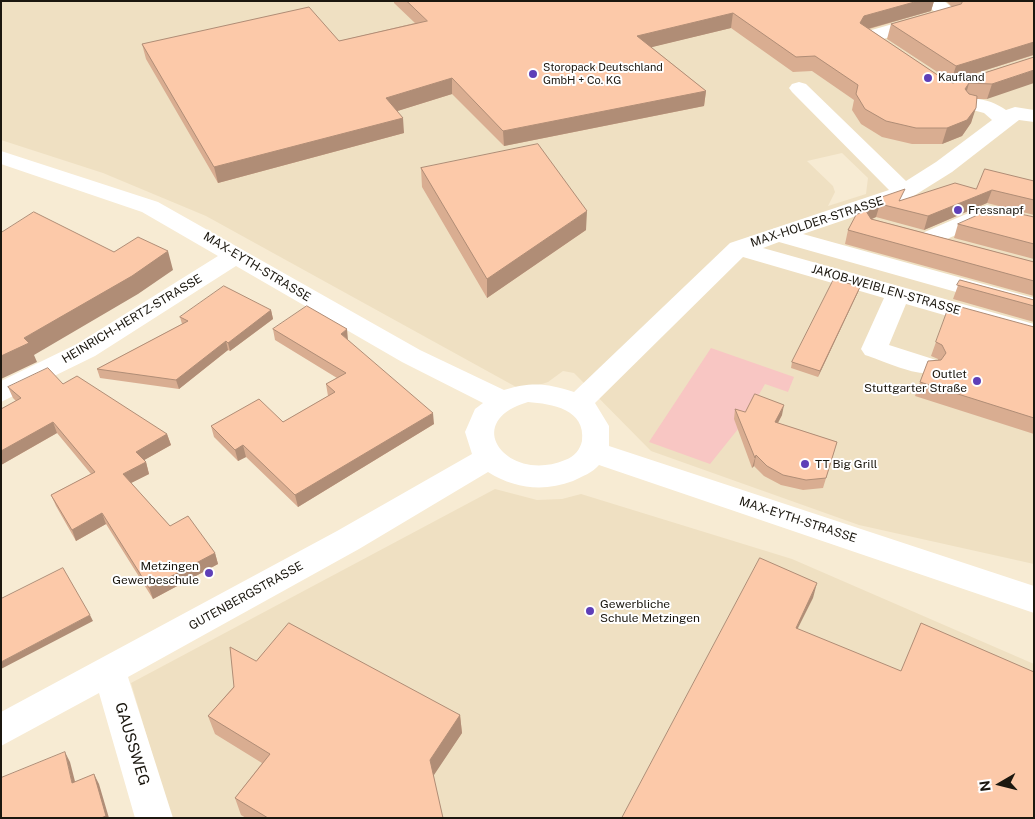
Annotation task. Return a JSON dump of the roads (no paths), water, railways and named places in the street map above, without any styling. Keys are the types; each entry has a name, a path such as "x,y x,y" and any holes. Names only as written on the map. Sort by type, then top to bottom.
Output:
{"street":[{"path":"909,64 868,37 950,12 931,1"},
{"path":"799,88 904,192"},
{"path":"972,104 991,109 1004,120"},
{"name":"MAX-HOLDER-STRASSE","path":"578,404 738,248 868,206 904,192 944,167 1015,113 1034,116"},
{"name":"MAX-EYTH-STRASSE","path":"6,163 150,207 197,232 235,256 411,356 502,401"},
{"path":"963,249 919,237 988,212 1034,224"},
{"path":"779,235 1034,306"},
{"name":"JAKOB-WEIBLEN-STRASSE","path":"738,248 1034,333"},
{"name":"HEINRICH-HERTZ-STRASSE","path":"1,393 86,350 235,256"},
{"path":"898,294 874,350 927,366"},
{"path":"527,393 553,394 578,404 591,415 597,429 594,452 583,464 568,473 548,478 523,477 504,470 489,458 480,442 480,426 486,415 502,401 527,393"},
{"name":"MAX-EYTH-STRASSE","path":"594,452 1034,600"},
{"name":"GUTENBERGSTRASSE","path":"1,730 348,540 489,458"},
{"name":"MAX-EYTH-STRASSE","path":"1003,588 1034,591"},
{"name":"GAUSSWEG","path":"109,670 154,818"}],"place":[{"name":"Storopack Deutschland GmbH + Co. KG","path":"533,74"},
{"name":"Kaufland","path":"928,78"},
{"name":"Fressnapf","path":"958,210"},
{"name":"Outlet Stuttgarter Straße","path":"977,381"},
{"name":"TT Big Grill","path":"805,464"},
{"name":"Metzingen Gewerbeschule","path":"209,573"},
{"name":"Gewerbliche Schule Metzingen","path":"590,611"}]}
